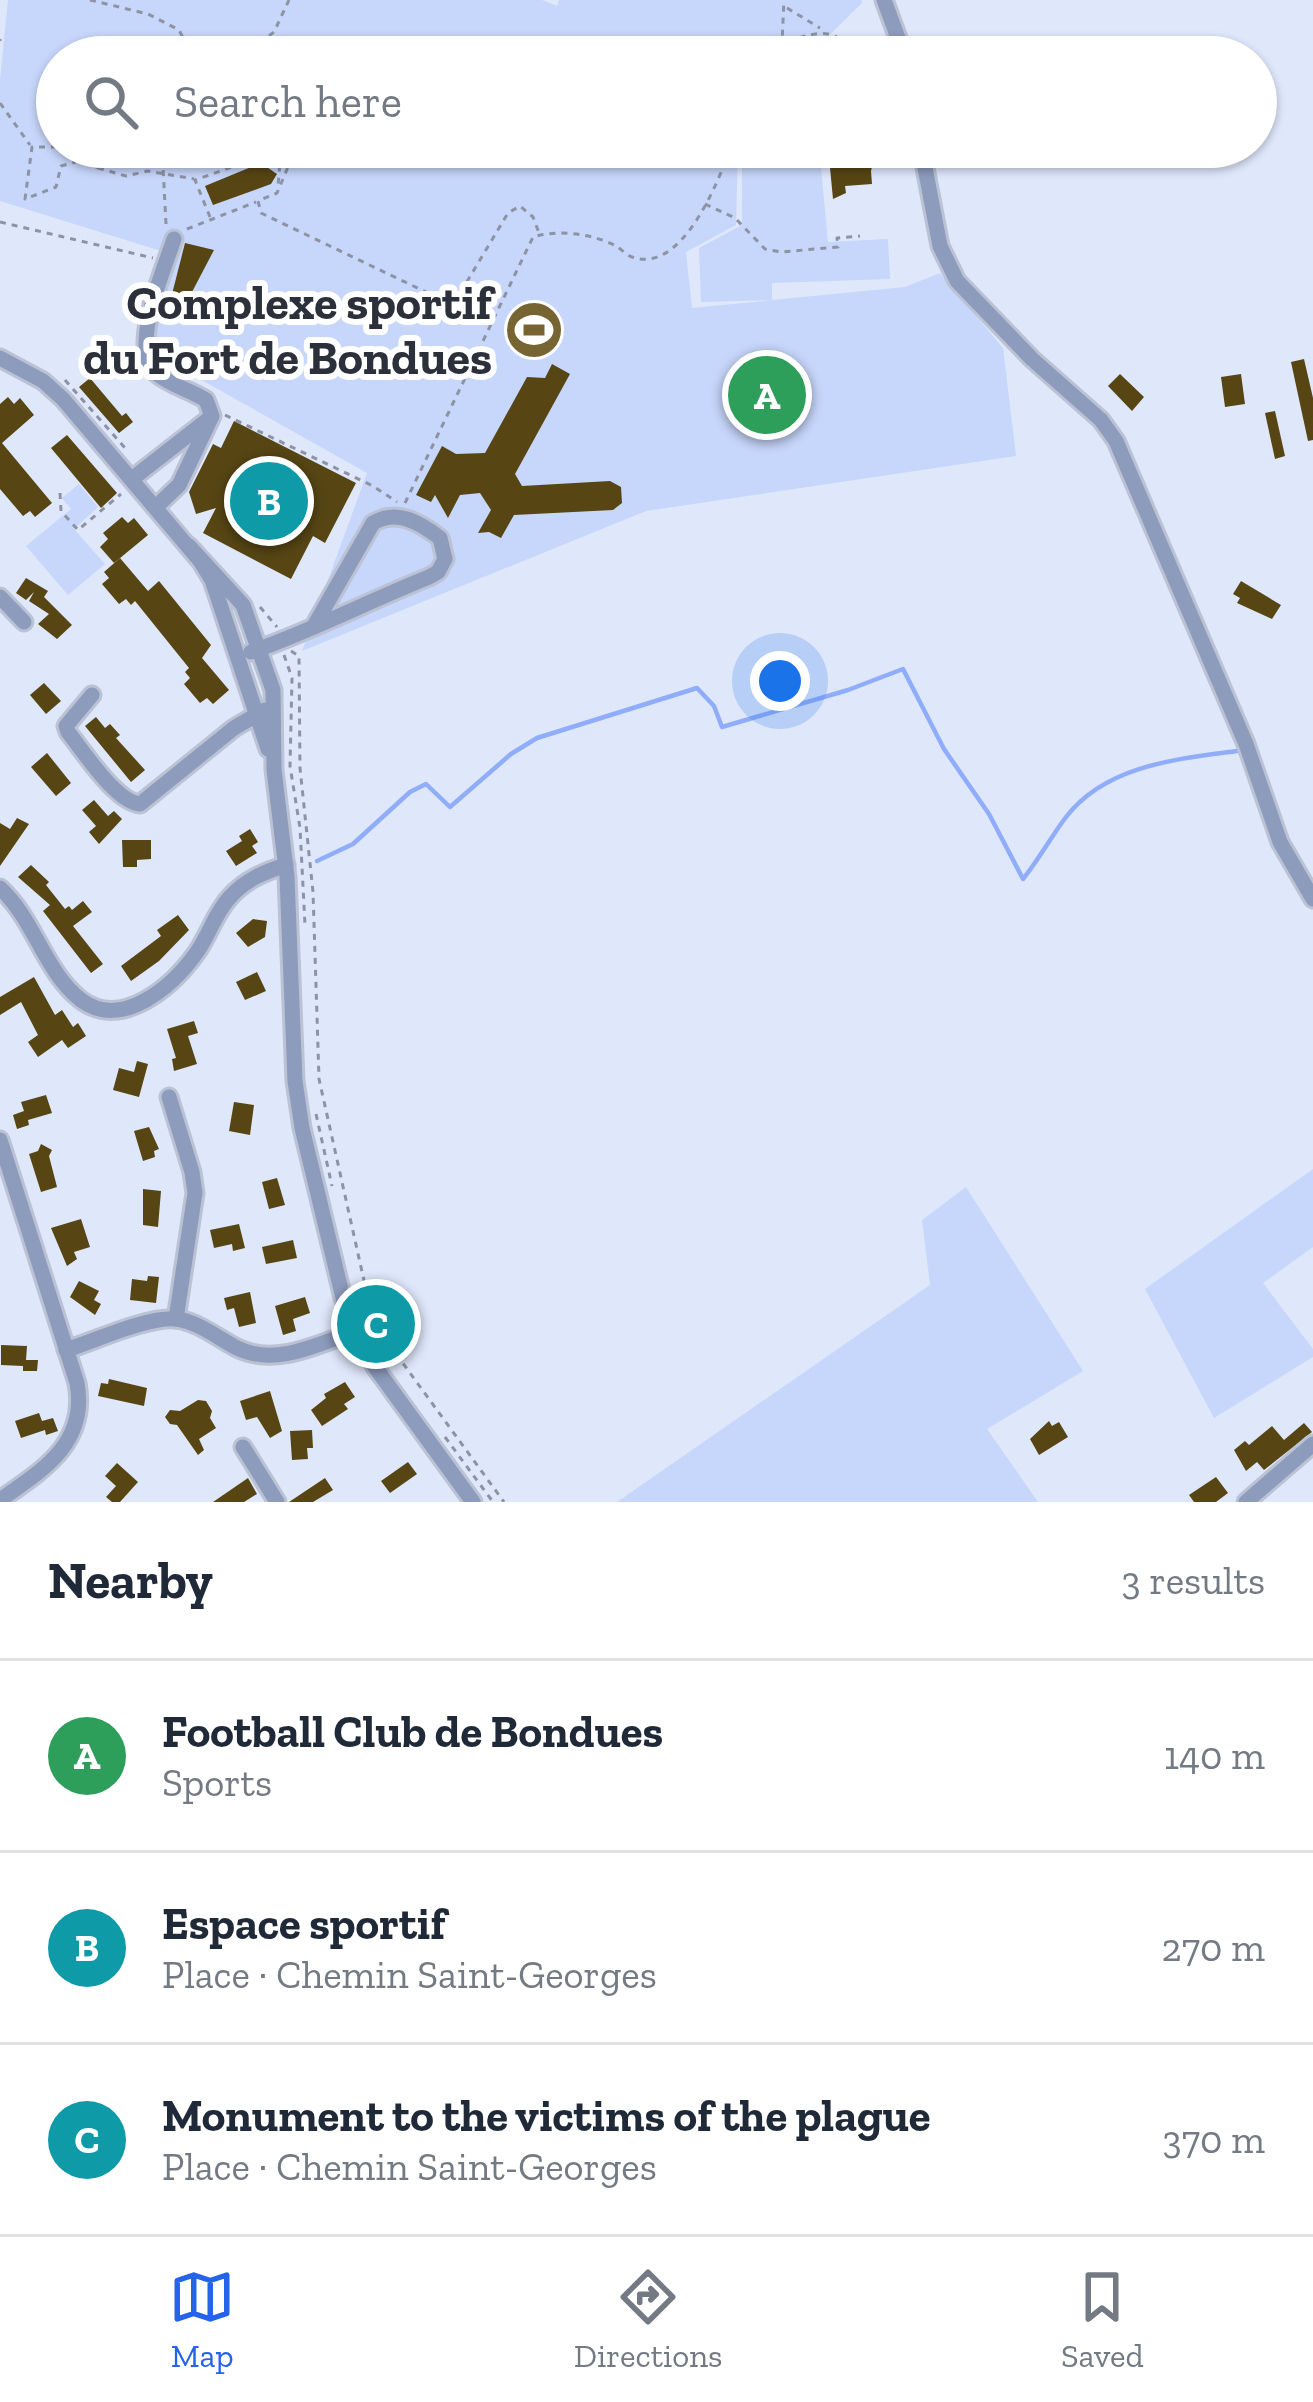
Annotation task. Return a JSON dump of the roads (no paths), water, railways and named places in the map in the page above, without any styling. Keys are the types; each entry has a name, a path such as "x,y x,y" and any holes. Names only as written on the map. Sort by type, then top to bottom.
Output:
{"street":[{"path":"884,0 897,36"},
{"path":"925,168 940,246 957,281 1032,359 1101,420 1116,441 1246,744 1280,842 1313,899"},
{"path":"146,358 145,335 174,239"},
{"path":"125,349 146,358 160,376 206,400 212,416 178,485 156,507"},
{"path":"0,358 44,381 64,399 243,605 274,705 274,770 286,865 298,1103 337,1275 356,1331 386,1382 473,1502"},
{"path":"0,372 64,399"},
{"path":"136,483 212,416"},
{"path":"238,656 314,626 438,572 445,559 440,538 400,516 373,523 314,626"},
{"path":"189,546 212,580 274,770"},
{"path":"0,597 24,622"},
{"path":"92,695 71,716 68,733 129,803 150,799 234,728 274,705"},
{"path":"0,888 24,916 62,981 89,1006 110,1012 131,1007 156,992 191,959 234,892 256,876 286,865"},
{"path":"169,1097 194,1184 176,1319"},
{"path":"0,1140 79,1395 73,1433 53,1462 0,1500"},
{"path":"67,1350 176,1319 241,1350 268,1356 356,1331"},
{"path":"1246,1502 1313,1444"},
{"path":"243,1447 277,1502"}],"waterway":[{"path":"317,861 353,844 410,792 426,784 450,807 511,754 537,738 697,688 714,706 722,727 903,669 944,749 989,814 1023,879 1066,817 1101,786 1144,768 1237,751"}],"place":[{"name":"Complexe sportif du Fort de Bondues","path":"534,330"},
{"name":"Football Club de Bondues","path":"767,395"},
{"name":"Espace sportif","path":"269,501"},
{"name":"Monument to the victims of the plague","path":"376,1324"}]}
